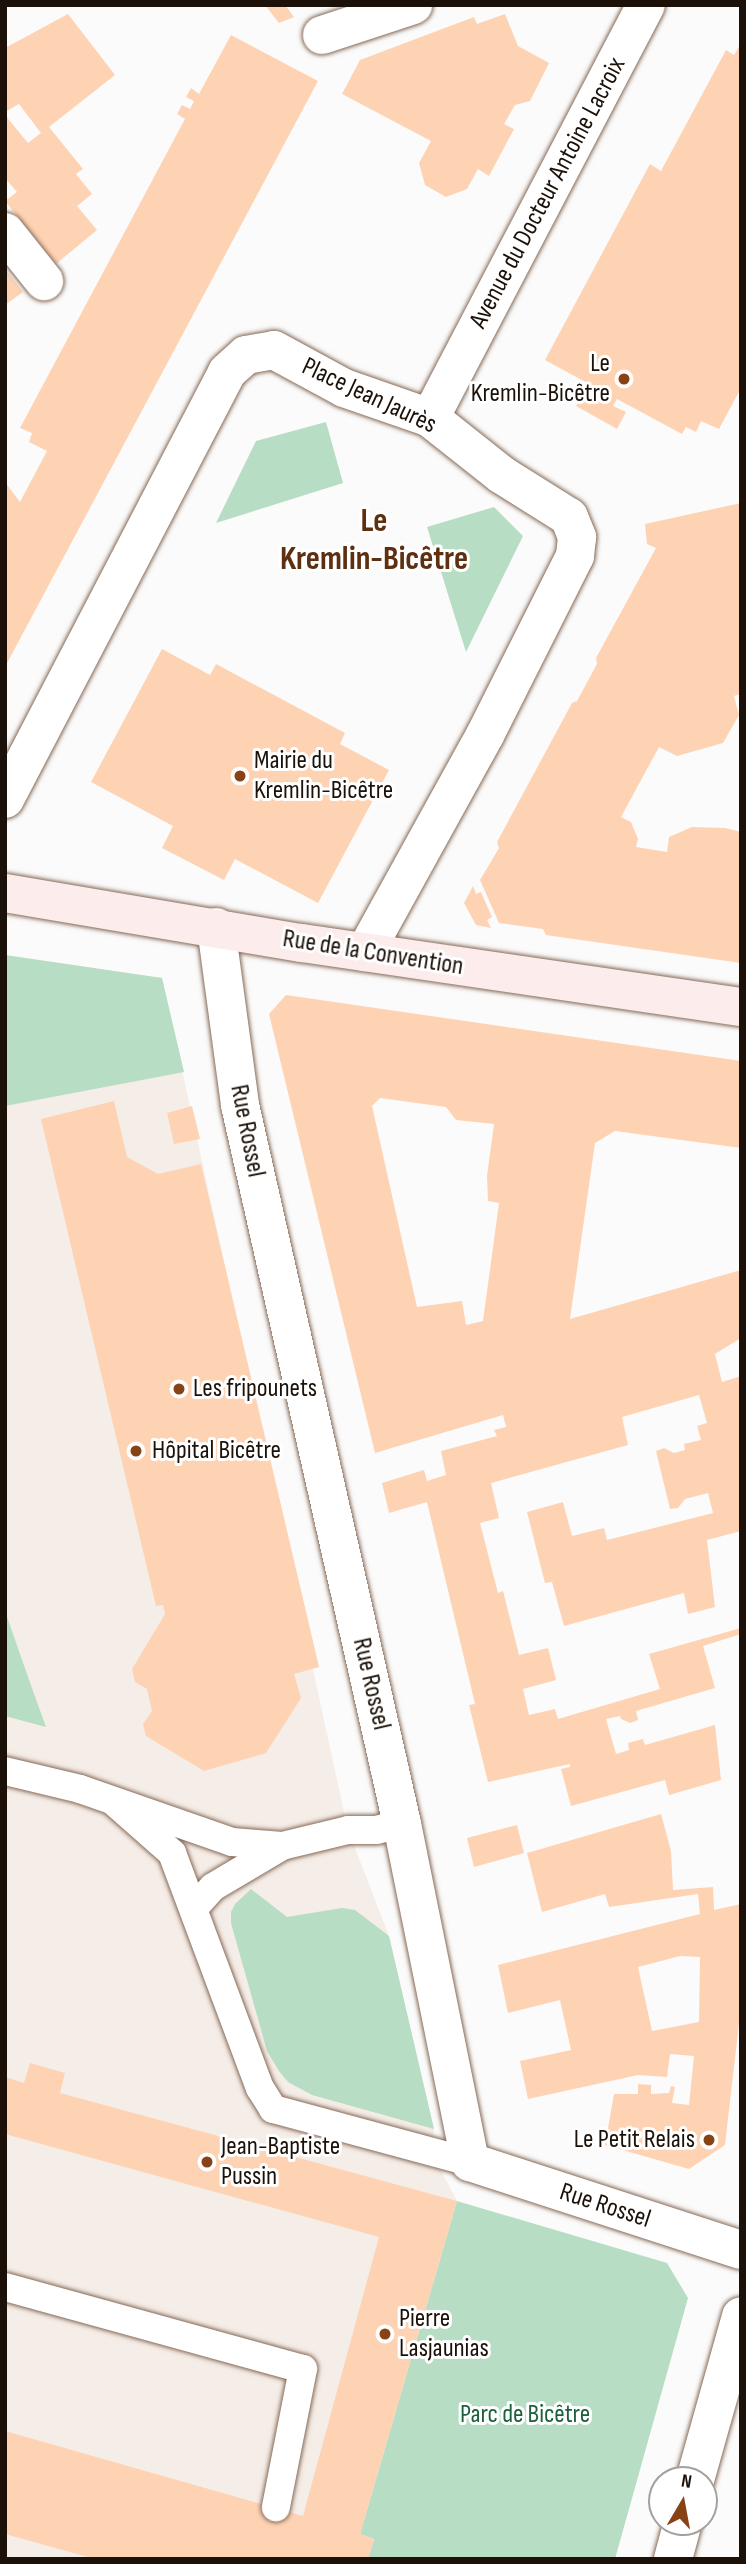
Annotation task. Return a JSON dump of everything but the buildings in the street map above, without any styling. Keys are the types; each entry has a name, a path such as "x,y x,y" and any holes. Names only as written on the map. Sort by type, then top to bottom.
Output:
{"main road":[{"name":"Rue de la Convention","path":"5,893 365,953 741,1007"}],"street":[{"path":"322,35 413,5"},
{"name":"Avenue du Docteur Antoine Lacroix","path":"430,418 646,5"},
{"path":"5,232 44,281"},
{"name":"Place Jean Jaurès","path":"5,799 227,372 246,355 274,350 344,388 430,418 502,475 569,517 577,537 575,556 485,735 365,953"},
{"name":"Rue Rossel","path":"216,927 240,1105 402,1824 470,2162 741,2250"},
{"path":"699,2466 741,2316"},
{"path":"673,2559 679,2536"}],"lane":[{"path":"5,1771 113,1801 232,1842 282,1846"},
{"path":"113,1801 172,1853 260,2088 273,2109 470,2162"},
{"path":"194,1908 213,1887 282,1846 348,1830 376,1830 402,1824"},
{"path":"5,2287 303,2369 276,2507"}],"shaded area":[{"name":"Hôpital Bicêtre","path":"5,955 162,978 348,1830 389,1936 434,2129 432,2154 457,2201 360,2534 374,2539 368,2559 5,2559"}],"green space":[{"path":"326,422 343,483 216,523 256,441"},
{"path":"494,507 523,536 466,652 427,527"},
{"path":"5,955 162,978 184,1072 5,1106"},
{"path":"5,1611 28,1677 46,1727 5,1716"},
{"path":"251,1889 287,1917 342,1908 355,1910 389,1936 434,2129 312,2095 288,2082 279,2071 267,2051 231,1923 231,1912 235,1904"},
{"name":"Parc de Bicêtre","path":"457,2201 667,2263 688,2298 615,2559 368,2559 374,2539 360,2534"}],"place":[{"name":"Le Kremlin-Bicêtre","path":"624,379"},
{"name":"Mairie du Kremlin-Bicêtre","path":"240,776"},
{"name":"Les fripounets","path":"179,1389"},
{"name":"Hôpital Bicêtre","path":"136,1451"},
{"name":"Le Petit Relais","path":"709,2140"},
{"name":"Jean-Baptiste Pussin","path":"207,2162"},
{"name":"Pierre Lasjaunias","path":"385,2334"}],"district":[{"name":"Le Kremlin-Bicêtre","path":"374,541"}]}
